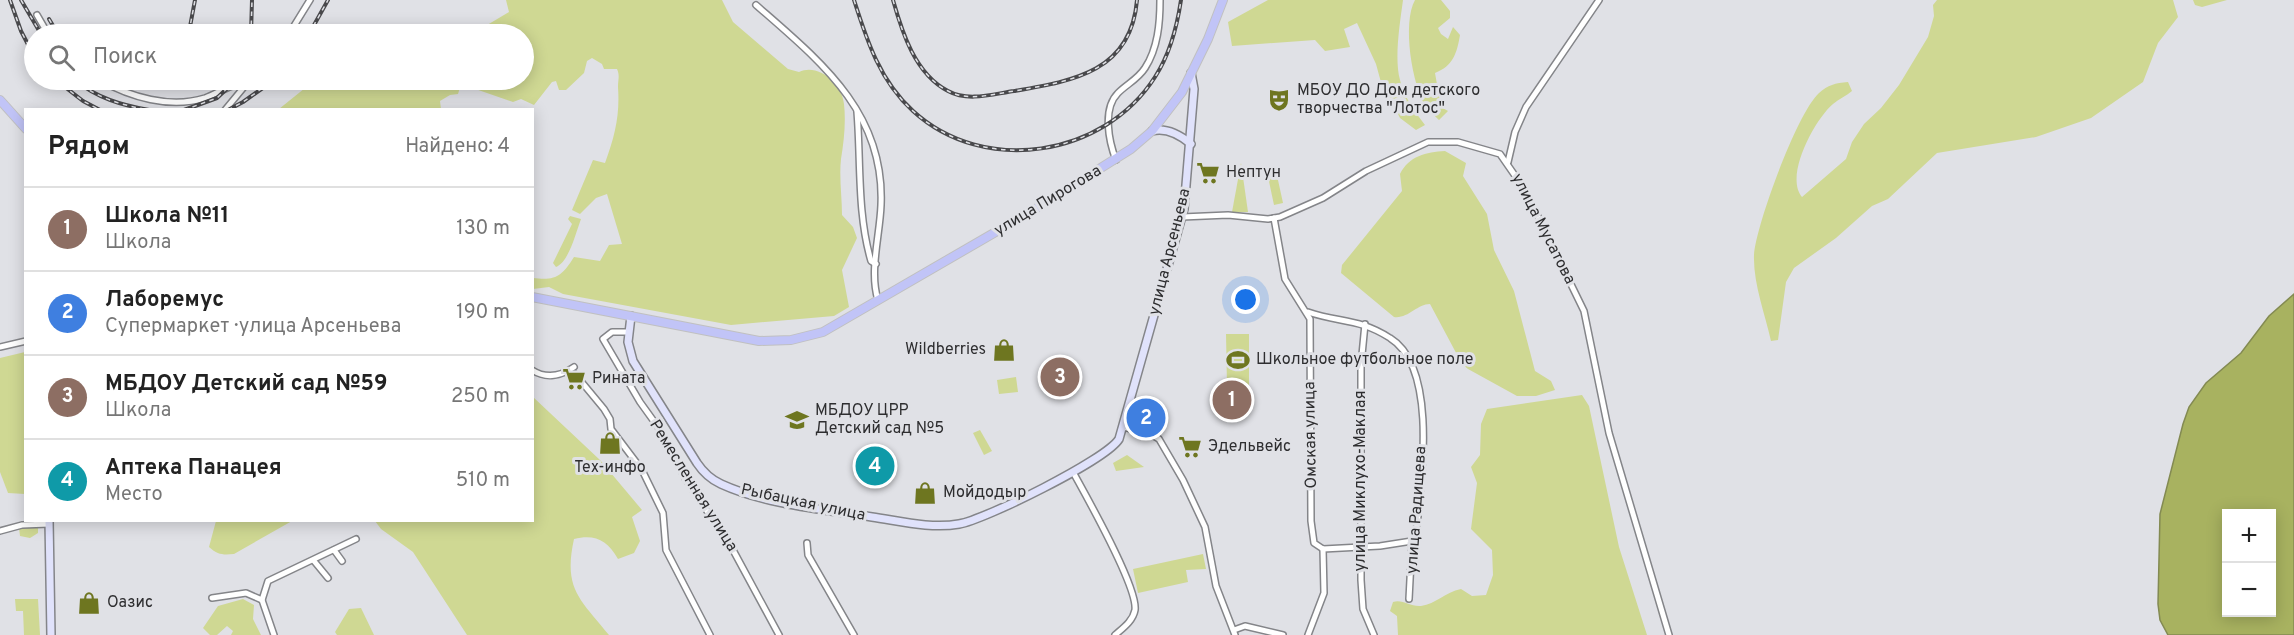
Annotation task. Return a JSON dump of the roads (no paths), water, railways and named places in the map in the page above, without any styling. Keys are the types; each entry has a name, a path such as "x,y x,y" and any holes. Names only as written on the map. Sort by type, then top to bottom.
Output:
{"main road":[{"name":"улица Пирогова","path":"534,297 751,339 783,341 807,337 831,328 1116,160 1152,131 1176,100 1191,73 1223,0"},
{"name":"улица Арсеньева","path":"1073,472 1110,450 1119,439 1123,427 1182,217 1191,144 1194,89 1191,73"},
{"path":"0,100 24,127"},
{"path":"1152,131 1165,130 1182,136 1191,144"},
{"name":"Рыбацкая улица","path":"631,316 629,349 633,361 703,472 720,484 745,492 843,512 947,525 969,521 1073,472"},
{"path":"49,522 51,635"}],"street":[{"path":"295,24 310,0"},
{"path":"1116,160 1111,143 1110,110 1118,94 1136,79 1150,60 1159,27 1160,0"},
{"path":"1508,162 1515,132 1526,107 1599,0"},
{"path":"756,5 812,54 856,107 869,132 881,172 876,264 878,300"},
{"path":"37,15 42,24"},
{"path":"120,90 152,100 179,103 202,98 220,90"},
{"path":"227,108 242,90"},
{"path":"856,107 863,222 871,261 876,264"},
{"name":"улица Мусатова","path":"1182,217 1228,215 1274,218 1323,198 1366,171 1428,142 1458,142 1491,149 1508,162 1535,208 1584,311 1609,434 1669,635"},
{"path":"1274,218 1285,279 1308,312"},
{"name":"улица Радищева","path":"1308,312 1365,324 1398,343 1411,359 1415,372 1423,437 1422,480 1416,534 1412,541 1409,599"},
{"name":"Омская улица","path":"1308,312 1311,521 1314,543 1323,549"},
{"name":"улица Миклухо-Маклая","path":"1365,324 1361,365 1363,609 1374,635"},
{"name":"Ремесленная улица","path":"629,332 612,332 603,339 640,402 658,427 681,471 733,550 779,635"},
{"path":"0,347 24,341"},
{"path":"534,371 540,375 562,375 575,370 607,412 611,429 642,470 663,513 666,550 711,635"},
{"path":"1123,427 1149,433 1159,439 1183,480 1206,527 1216,586 1235,633 1245,626 1283,635"},
{"path":"1073,472 1112,549 1135,602 1133,616 1115,635"},
{"path":"0,531 22,525 49,522"},
{"path":"274,633 262,600 268,581 356,540"},
{"path":"1308,635 1324,593 1323,549 1412,541"},
{"path":"807,543 808,555 854,635"},
{"path":"334,550 342,561"},
{"path":"314,561 328,578"},
{"path":"212,598 246,593 262,600"}],"railway":[{"path":"10,0 24,37"},
{"path":"21,0 35,24"},
{"path":"190,24 195,0"},
{"path":"251,24 252,0"},
{"path":"315,24 328,0"},
{"path":"854,0 883,74 913,111 942,131 974,144 1007,150 1042,148 1075,140 1106,125 1133,104 1155,77 1165,59 1175,30 1181,0"},
{"path":"893,0 906,38 918,63 937,84 948,91 972,97 1057,83 1095,69 1111,58 1124,43 1132,24 1137,0"},
{"path":"49,19 52,24"},
{"path":"69,90 96,108"},
{"path":"89,90 110,100 139,108"},
{"path":"190,108 217,98 225,90"},
{"path":"232,108 260,90"}],"place":[{"name":"МБОУ ДО Дом детского творчества \"Лотос\"","path":"1279,100"},
{"name":"Нептун","path":"1208,173"},
{"name":"Wildberries","path":"1004,350"},
{"name":"Школьное футбольное поле","path":"1238,360"},
{"name":"МБДОУ Детский сад №59","path":"1060,377"},
{"name":"Рината","path":"574,379"},
{"name":"Школа №11","path":"1232,400"},
{"name":"Лаборемус","path":"1146,418"},
{"name":"МБДОУ ЦРР Детский сад №5","path":"797,420"},
{"name":"Тех-инфо","path":"610,443"},
{"name":"Эдельвейс","path":"1190,447"},
{"name":"Аптека Панацея","path":"875,466"},
{"name":"Мойдодыр","path":"925,493"},
{"name":"Оазис","path":"89,603"}]}
